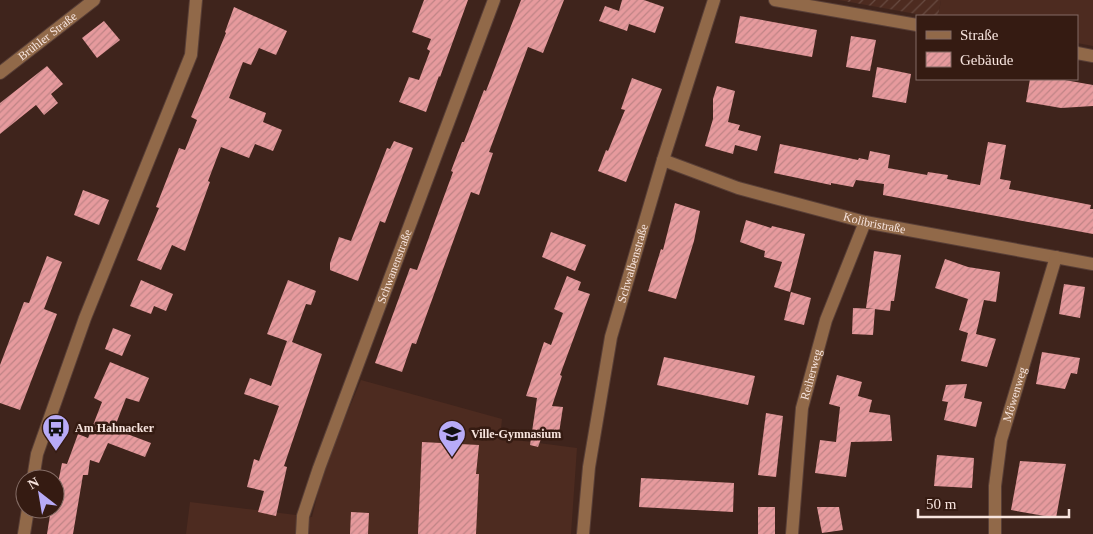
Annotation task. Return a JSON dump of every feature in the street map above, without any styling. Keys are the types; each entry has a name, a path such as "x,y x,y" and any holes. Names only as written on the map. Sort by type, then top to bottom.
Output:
{"street":[{"name":"Brühler Straße","path":"0,73 94,0"},
{"path":"35,469 37,454 85,318 191,55 196,0"},
{"name":"Schwanenstraße","path":"302,534 303,516 319,468 494,0"},
{"name":"Schwalbenstraße","path":"583,534 589,467 611,337 663,160 714,0"},
{"path":"775,0 916,25"},
{"path":"1078,53 1093,56"},
{"name":"Kolibristraße","path":"663,160 738,188 865,222 1093,264"},
{"name":"Reiherweg","path":"792,534 802,408 826,320 865,222"},
{"name":"Möwenweg","path":"995,534 995,486 1001,440 1056,257"},
{"path":"24,534 26,519"}],"shaded area":[{"path":"839,0 941,0 938,15 922,15"},
{"path":"941,0 1093,0 1093,46 1078,43 1078,15 938,15"},
{"name":"Ville-Gymnasium","path":"361,380 502,419 500,438 577,448 571,534 186,534 190,502 312,517 324,468"}],"building":[{"path":"424,0 468,0 426,112 399,102 409,77 419,80 430,51 427,49 431,39 412,32"},
{"path":"521,0 564,0 543,53 528,47 489,152 493,153 479,195 471,192 416,344 412,343 402,372 375,363 410,268 417,270 462,142 464,142 484,90 486,91"},
{"path":"622,0 644,0 664,7 655,33 629,24 627,31 599,21 605,6 619,11"},
{"path":"234,7 287,31 276,55 259,48 251,65 243,62 229,98 266,113 263,122 282,130 273,151 255,144 249,158 221,147 185,251 172,245 161,270 137,260 159,208 156,207 179,148 185,150 197,120 191,117 226,33"},
{"path":"740,16 817,30 812,57 735,43"},
{"path":"104,21 120,40 97,58 82,38"},
{"path":"851,36 876,40 870,71 846,67"},
{"path":"47,66 63,84 51,94 58,103 44,115 36,105 0,134 0,103"},
{"path":"877,67 911,74 906,103 872,97"},
{"path":"632,78 662,89 626,182 598,171 625,110 621,109"},
{"path":"1030,80 1065,80 1093,85 1093,106 1061,108 1026,102"},
{"path":"717,86 735,91 728,122 740,125 738,130 761,136 757,151 735,145 733,154 705,146 713,119 713,99"},
{"path":"394,141 413,148 385,223 380,221 358,281 330,270 330,263 339,237 351,241 387,148 390,149"},
{"path":"988,142 1006,145 1000,179 1011,181 1009,189 1091,205 1090,209 1093,209 1093,234 883,195 884,184 856,180 853,187 831,183 831,185 774,173 780,144 858,160 859,158 868,160 870,151 890,155 888,168 927,175 928,172 948,175 947,179 980,185"},
{"path":"83,190 109,200 99,225 74,215"},
{"path":"675,203 700,211 694,241 676,299 648,291 661,249 663,250"},
{"path":"746,220 771,228 772,226 805,234 790,292 774,287 782,262 764,257 765,251 740,242"},
{"path":"551,232 586,245 575,271 542,257"},
{"path":"874,251 901,255 894,301 891,301 890,311 866,308"},
{"path":"47,256 62,262 44,309 57,314 20,410 0,403 0,365 24,302 29,303"},
{"path":"945,259 968,267 1000,272 996,302 984,300 976,334 996,339 987,367 961,361 968,333 959,330 968,299 935,288"},
{"path":"567,276 581,282 578,290 590,294 560,375 562,376 552,406 563,407 559,433 544,431 538,447 530,445 537,398 526,396 544,342 551,345 563,313 554,309"},
{"path":"141,280 173,294 166,311 154,306 151,314 130,306"},
{"path":"288,280 316,291 311,305 306,304 292,342 322,354 284,466 287,467 276,516 258,512 264,491 247,487 254,459 259,461 279,406 244,394 250,378 271,386 287,341 267,334"},
{"path":"1064,284 1085,287 1080,318 1059,314"},
{"path":"791,292 811,298 804,325 784,320"},
{"path":"853,308 875,309 873,335 852,334"},
{"path":"113,328 131,335 122,356 105,349"},
{"path":"1042,352 1080,358 1077,374 1071,373 1065,389 1036,384"},
{"path":"664,357 755,376 748,405 657,385"},
{"path":"110,362 149,378 139,402 126,398 114,429 151,443 145,457 108,443 99,463 90,460 88,475 83,475 73,534 47,534 49,519 65,519 65,469 61,469 62,463 67,464 78,434 88,438 102,402 94,398"},
{"path":"837,375 862,382 858,396 872,400 869,412 890,415 892,441 851,442 846,477 815,473 820,440 836,442 840,407 829,404"},
{"path":"967,384 964,398 982,402 976,427 944,420 948,402 942,401 946,385"},
{"path":"766,413 783,416 776,477 758,475"},
{"path":"422,442 479,445 476,474 479,474 476,534 418,534"},
{"path":"937,455 974,458 972,488 934,486"},
{"path":"1020,461 1066,464 1056,518 1011,510"},
{"path":"641,478 734,483 733,512 639,507"},
{"path":"758,507 775,507 775,534 758,534"},
{"path":"817,507 839,507 843,530 822,533"},
{"path":"351,512 369,513 368,534 350,534"}],"place":[{"name":"Am Hahnacker","path":"56,452"},
{"name":"Ville-Gymnasium","path":"452,458"}]}
